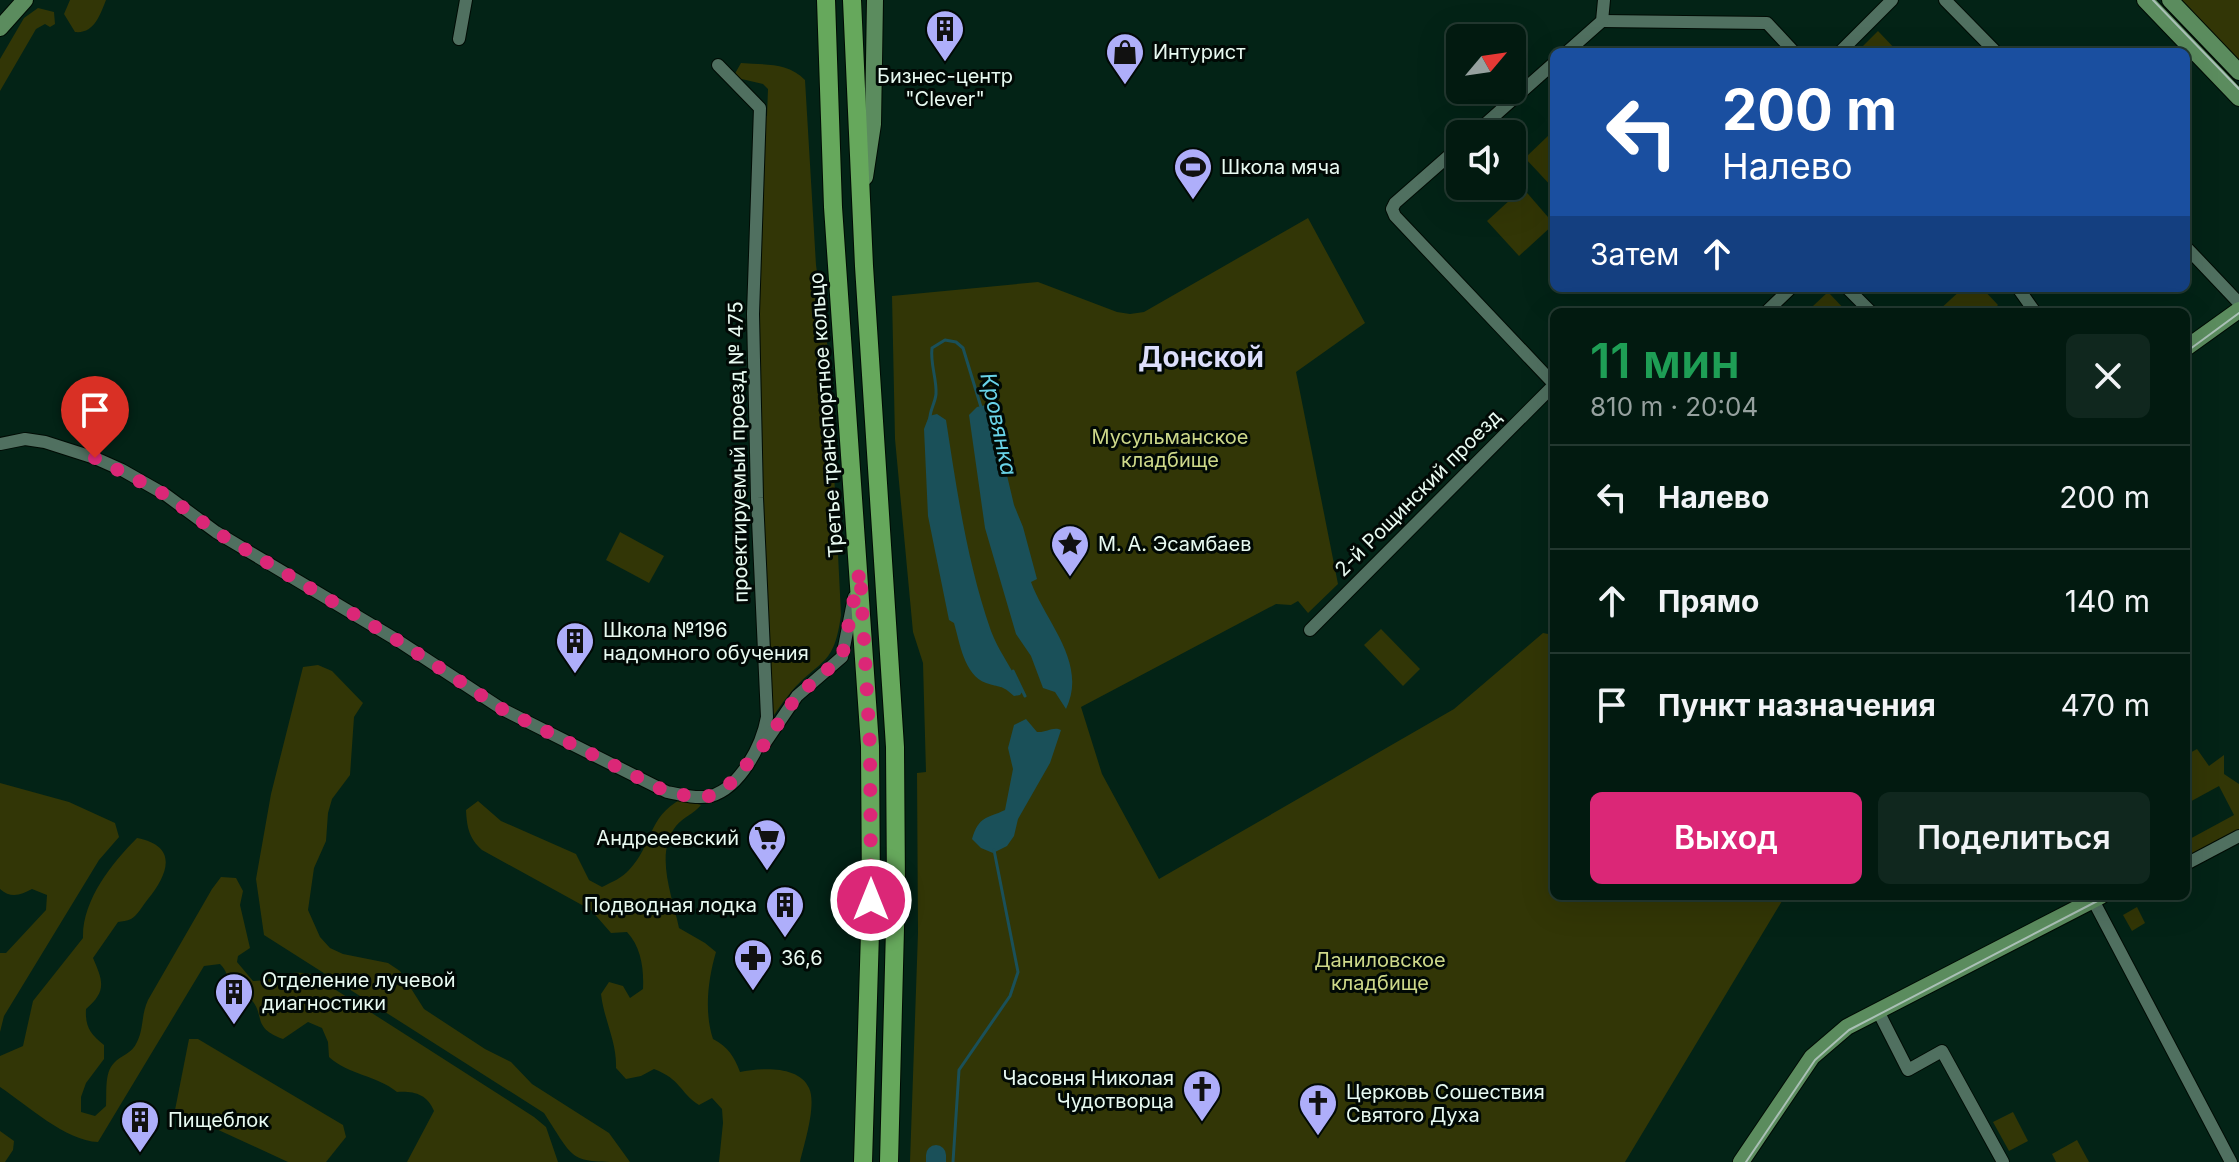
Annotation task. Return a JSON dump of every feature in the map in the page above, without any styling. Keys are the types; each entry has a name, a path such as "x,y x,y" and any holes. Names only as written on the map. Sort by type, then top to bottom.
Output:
{"main road":[{"name":"Третье транспортное кольцо","path":"826,0 833,207 870,746 871,900 863,1162"},
{"path":"852,0 895,747 896,889 889,1162"}],"street":[{"path":"0,28 25,0"},
{"path":"459,39 466,0"},
{"path":"861,198 873,124 875,0"},
{"path":"1602,21 1604,0"},
{"path":"1844,48 1892,0"},
{"path":"1945,0 1992,48"},
{"path":"2145,0 2239,98"},
{"path":"2170,0 2239,72"},
{"path":"1572,48 1602,21 1767,23 1790,48"},
{"name":"проектируемый проезд № 475","path":"0,444 25,439 45,442 122,470 166,495 216,532 397,640 502,709 667,792 710,796 727,787 747,765 764,731 767,717 753,314 760,108 718,65"},
{"path":"1490,120 1550,67"},
{"path":"1446,158 1395,203 1392,209 1395,216 1550,380"},
{"path":"2190,251 2239,303"},
{"path":"1770,308 1787,292"},
{"path":"1851,292 1867,308"},
{"path":"2190,345 2239,310"},
{"name":"2-й Рощинский проезд","path":"1310,630 1550,388"},
{"path":"747,765 797,696 842,657 860,570"},
{"path":"2190,862 2239,836"},
{"path":"1741,1162 1812,1057 1847,1027 2093,900"},
{"path":"2098,900 2232,1162 2239,1159"},
{"path":"1878,1011 1908,1070 1942,1051 2003,1162"}],"green space":[{"path":"70,0 106,0 92,27 75,32 64,14"},
{"path":"2182,0 2239,0 2239,60"},
{"path":"38,8 54,12 55,24 50,27 45,24 36,29 0,91 0,59 24,18"},
{"path":"1878,31 1894,48 1861,48"},
{"path":"741,63 783,67 805,80 816,265 828,350 841,615 830,653 791,692 761,734 747,314 756,116 767,116 768,89 763,84 733,77"},
{"path":"1549,135 1550,136 1550,185 1526,159"},
{"path":"1526,191 1550,219 1550,228 1519,256 1487,221 1510,200 1526,200"},
{"path":"1308,218 1365,323 1296,372 1338,584 1308,613 1298,601 1291,605 1276,604 1081,707 1102,774 1159,879 1454,709 1543,633 1550,634 1550,900 1783,900 1625,1162 910,1162 918,933 917,773 926,772 923,663 913,632 895,439 892,296 1038,282 1117,312 1144,312"},
{"path":"1828,292 1843,308 1815,308 1813,306"},
{"path":"1959,292 1986,292 1998,305 1995,308 1941,308"},
{"path":"620,532 664,556 649,583 606,560"},
{"path":"1381,629 1420,669 1403,686 1364,645"},
{"path":"318,665 332,671 363,703 354,717 350,775 332,799 326,841 314,868 308,910 320,937 330,948 343,954 388,963 400,971 424,1009 485,1049 511,1062 532,1084 609,1133 630,1162 595,1161 576,1156 544,1113 264,935 256,879 271,794 303,667"},
{"path":"2197,749 2209,766 2224,755 2224,774 2239,784 2239,833 2190,856 2190,839 2234,815 2219,786 2190,802 2190,753"},
{"path":"0,783 69,802 115,823 119,837 99,860 4,1016 0,1032 0,953 6,953 46,910 47,895 32,889 12,895 0,889"},
{"path":"681,799 701,805 676,826 670,837 666,850 667,876 679,928 716,952 708,996 713,1039 730,1052 740,1072 788,1072 797,1075 809,1088 812,1104 800,1162 719,1162 722,1109 712,1098 699,1105 670,1077 654,1069 626,1079 616,1068 601,994 609,982 623,986 630,998 643,989 642,966 636,944 627,932 611,933 591,910 482,850 470,832 466,810 478,801 501,821 576,854 589,880 602,887 629,870 637,861 656,823 670,806"},
{"path":"137,838 159,847 166,862 161,880 138,913 131,919 118,922 93,958 101,985 97,997 86,1009 86,1020 92,1033 104,1045 104,1059 86,1083 81,1097 81,1112 95,1116 106,1106 109,1072 114,1063 135,1046 148,1000 212,889 221,877 236,878 243,891 240,905 250,948 238,956 237,962 253,981 294,973 311,974 534,1117 546,1127 558,1162 407,1162 434,1111 428,1101 414,1093 397,1092 337,1063 329,1057 328,1042 322,1028 308,1022 283,1039 266,1030 254,1003 233,986 220,964 204,966 98,1142 73,1136 60,1129 0,1087 0,1056 23,1046 33,1001 83,938 87,910 100,884 117,859"},
{"path":"2137,907 2145,923 2132,931 2123,915"},
{"path":"189,1039 198,1039 343,1125 346,1137 326,1162 288,1162 175,1110"},
{"path":"2013,1112 2028,1141 2009,1151 1993,1122"},
{"path":"0,1131 14,1141 13,1150 5,1162 0,1162"},
{"path":"2077,1140 2089,1162 2056,1162 2052,1154"}],"water":[{"path":"986,405 992,412 1014,505 1037,579 1031,582 1069,659 1072,676 1066,709 1055,692 1043,688 1031,656 1016,634 985,528 969,415 977,407"},
{"path":"937,414 946,420 975,579 994,639 1023,691 1020,695 1014,696 1003,688 986,683 973,673 964,658 954,623 949,620 928,516 924,429 929,416"},
{"path":"1026,719 1037,732 1061,730 1050,763 1018,819 1014,836 1007,846 993,853 981,848 972,839 981,822 1005,810 1013,769 1008,748 1014,725"}],"waterway":[{"name":"Кровянка","path":"930,420 936,394 932,348 945,340 956,342 963,348 981,407"},
{"name":"Кровянка","path":"1013,671 1025,696"},
{"name":"Кровянка","path":"953,1162 959,1070 1010,996 1018,972 994,850"},
{"path":"936,1155 936,1162"}],"tram line":[{"path":"2153,0 2239,89"},
{"path":"2190,349 2239,313"},
{"path":"1746,1162 1815,1060 1849,1030 2099,900"}],"place":[{"name":"Бизнес-центр \"Clever\"","path":"945,63"},
{"name":"Интурист","path":"1125,86"},
{"name":"Школа мяча","path":"1193,201"},
{"name":"М. А. Эсамбаев","path":"1070,578"},
{"name":"Школа №196 надомного обучения","path":"575,675"},
{"name":"Андрееевский","path":"767,872"},
{"name":"Подводная лодка","path":"785,939"},
{"name":"36,6","path":"753,992"},
{"name":"Отделение лучевой диагностики","path":"234,1026"},
{"name":"Часовня Николая Чудотворца","path":"1202,1123"},
{"name":"Церковь Сошествия Святого Духа","path":"1318,1137"},
{"name":"Пищеблок","path":"140,1154"}],"district":[{"name":"Донской","path":"1201,357"}],"route":[{"path":"95,458 166,495 216,532 397,640 502,709 667,792 689,796 710,796 727,787 763,746 797,696 842,657 860,570 870,746 871,900"}],"park label":[{"name":"Мусульманское кладбище","path":"1170,448"},
{"name":"Даниловское кладбище","path":"1380,972"}]}
